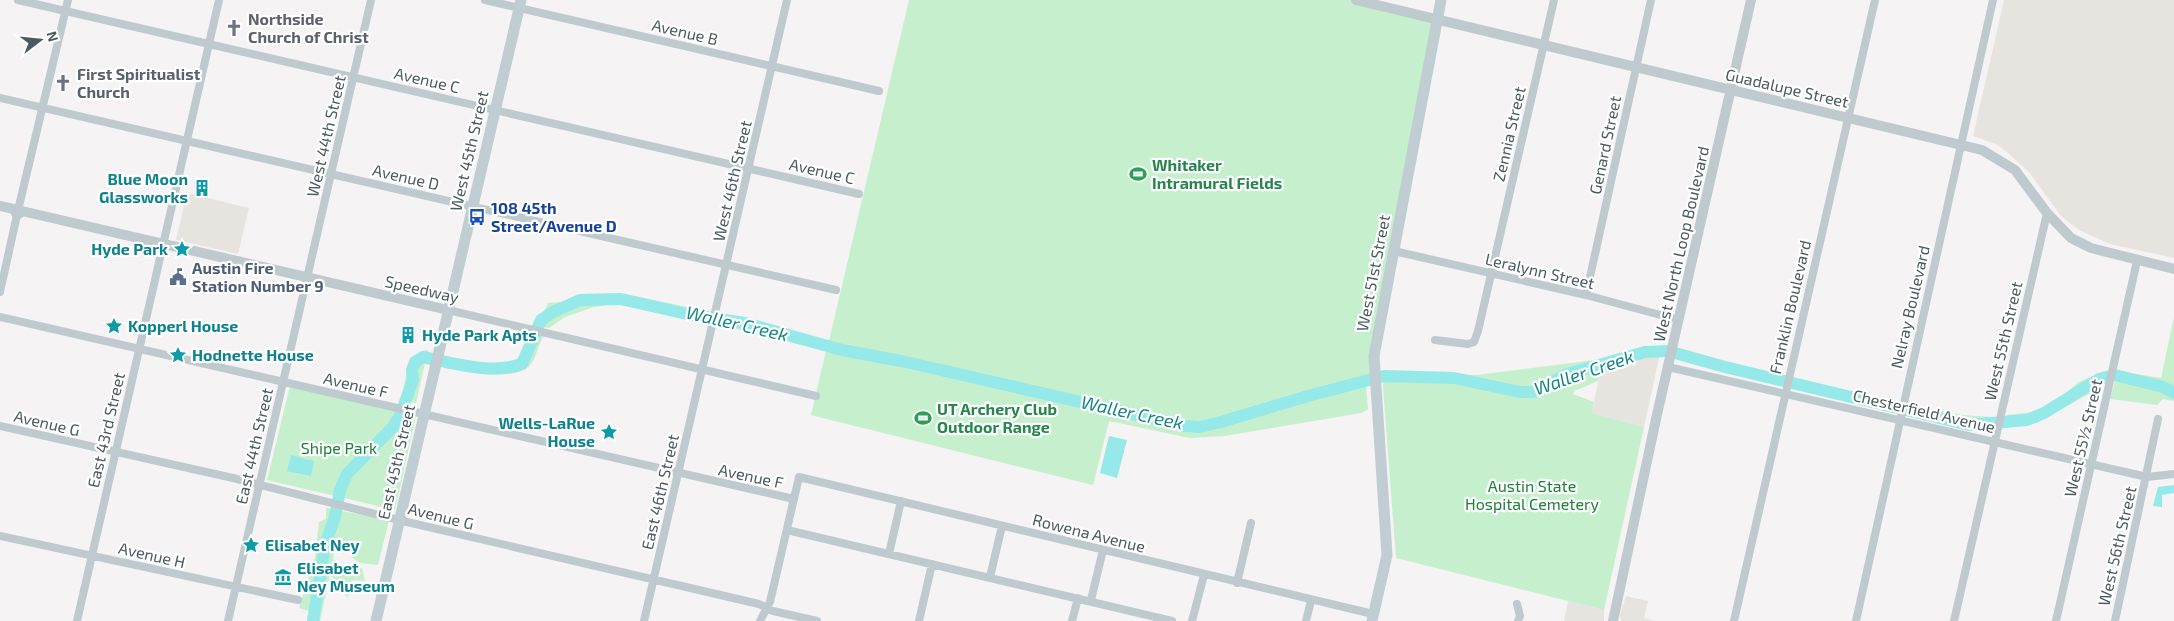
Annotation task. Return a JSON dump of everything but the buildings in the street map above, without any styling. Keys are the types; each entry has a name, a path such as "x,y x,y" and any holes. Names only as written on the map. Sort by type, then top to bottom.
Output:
{"main road":[{"name":"West 51st Street","path":"1372,618 1387,555 1374,370 1375,346 1441,0"},
{"name":"West 45th Street","path":"448,310 520,4"},
{"name":"East 45th Street","path":"379,620 448,310"}],"street":[{"name":"Avenue C","path":"18,0 859,194"},
{"path":"0,292 68,0"},
{"name":"East 43rd Street","path":"77,621 219,0"},
{"name":"West 44th Street","path":"307,278 371,0"},
{"name":"Avenue B","path":"485,0 520,4 879,91"},
{"name":"West 46th Street","path":"702,368 728,265 787,0"},
{"name":"Guadalupe Street","path":"1356,0 1437,21 1982,150 2008,164 2028,185 2047,213 2064,232 2079,243 2136,261 2174,269"},
{"name":"Zennia Street","path":"1435,340 1468,344 1474,342 1554,0"},
{"name":"Genard Street","path":"1586,295 1651,0"},
{"name":"West North Loop Boulevard","path":"1613,617 1751,0"},
{"name":"Franklin Boulevard","path":"1734,621 1875,0"},
{"name":"Nelray Boulevard","path":"1856,621 1900,412 1993,0"},
{"name":"Avenue D","path":"0,98 836,290"},
{"name":"Speedway","path":"0,206 816,396"},
{"name":"West 55th Street","path":"1954,621 2047,213"},
{"name":"Leralynn Street","path":"1394,251 1586,295 1679,320"},
{"name":"West 55½ Street","path":"2056,621 2136,261"},
{"name":"East 44th Street","path":"228,621 307,278"},
{"name":"Avenue F","path":"0,317 678,474 794,499"},
{"name":"Chesterfield Avenue","path":"1670,357 1900,412 1994,442 2147,477 2174,474"},
{"name":"East 46th Street","path":"644,621 702,368"},
{"name":"West 56th Street","path":"2114,621 2147,477 2158,419"},
{"name":"Avenue G","path":"0,426 233,478 816,621"},
{"name":"Rowena Avenue","path":"794,499 799,477 1311,601 1372,618"},
{"path":"760,621 770,602 794,499"},
{"path":"889,554 901,501"},
{"path":"1237,583 1251,523"},
{"path":"990,577 1002,526"},
{"path":"787,530 1091,600 1172,621"},
{"name":"Avenue H","path":"0,536 298,600"},
{"path":"1091,600 1103,550"},
{"path":"919,621 932,564"},
{"path":"1192,621 1204,575"},
{"path":"1072,621 1078,598"},
{"path":"1306,621 1311,601"},
{"path":"1516,604 1520,616 1518,621"}],"shaded area":[{"path":"2004,0 2174,0 2174,258 2110,244 2079,230 2061,216 2029,172 2009,154 1998,145 1973,136"},
{"path":"187,193 249,208 238,254 176,240"},
{"path":"1643,354 1660,354 1644,427 1592,413 1601,366"},
{"path":"1626,596 1648,601 1644,618 1655,621 1621,621 1620,615"},
{"path":"1568,601 1604,610 1604,621 1564,621"}],"green space":[{"name":"Whitaker Intramural Fields","path":"909,0 1356,0 1437,21 1394,251 1375,387 1366,385 1368,409 1361,413 1224,436 1190,438 1109,421 1093,485 811,415 826,351 719,325 721,314 829,341"},
{"path":"635,296 711,312 709,323 615,304 594,307 565,317 549,328 537,326 548,303"},
{"path":"2174,317 2174,401 2163,399 2157,405 2110,399 2118,371 2161,378"},
{"path":"532,333 544,336 533,361 524,370 515,373 490,374 444,368 447,357 484,363 513,361 521,355"},
{"name":"Austin State Hospital Cemetery","path":"1661,349 1660,354 1643,354 1601,366 1598,381 1574,391 1573,394 1594,402 1592,413 1644,427 1604,610 1396,558 1382,373 1477,375 1603,359 1641,350"},
{"path":"428,350 416,403 401,400 411,362 415,356"},
{"path":"2104,371 2101,387 2037,423 2004,427 2007,415 2035,412 2051,405 2079,382"},
{"name":"Shipe Park","path":"290,386 416,416 395,510 267,480"},
{"path":"1910,405 1962,415 1993,417 1990,430 1979,432 1908,416"},
{"path":"326,508 389,520 378,565 360,563 350,556 351,544 337,540 333,559 346,569 354,566 362,568 365,581 353,580 348,598 330,575 320,621 308,621 309,611 299,608 315,557 319,522 326,519"}],"water":[{"path":"1109,436 1127,440 1117,478 1100,473"},
{"path":"291,455 314,461 311,476 287,471"},
{"path":"2174,485 2174,493 2162,495 2162,507 2153,506 2158,487"}],"waterway":[{"name":"Waller Creek","path":"313,621 325,545 335,517 340,490 347,474 392,428 400,416 413,380 412,370 415,362 423,357 485,368 510,367 522,364 541,320 553,312 580,300 621,299 691,315 745,323 842,350 906,362 1185,426 1200,427 1384,376 1454,378 1520,392 1533,392 1567,374 1645,352 1668,351 1725,367 1969,425 2027,420 2044,413 2099,379 2115,375 2163,387 2174,393"}],"place":[{"name":"Northside Church of Christ","path":"234,28"},
{"name":"First Spiritualist Church","path":"63,83"},
{"name":"Whitaker Intramural Fields","path":"1138,174"},
{"name":"Blue Moon Glassworks","path":"202,188"},
{"name":"108 45th Street/Avenue D","path":"477,217"},
{"name":"Hyde Park","path":"182,249"},
{"name":"Austin Fire Station Number 9","path":"178,277"},
{"name":"Kopperl House","path":"114,326"},
{"name":"Hyde Park Apts","path":"408,335"},
{"name":"Hodnette House","path":"178,355"},
{"name":"UT Archery Club Outdoor Range","path":"923,418"},
{"name":"Wells-LaRue House","path":"609,432"},
{"name":"Elisabet Ney","path":"251,545"},
{"name":"Elisabet Ney Museum","path":"283,577"}]}
